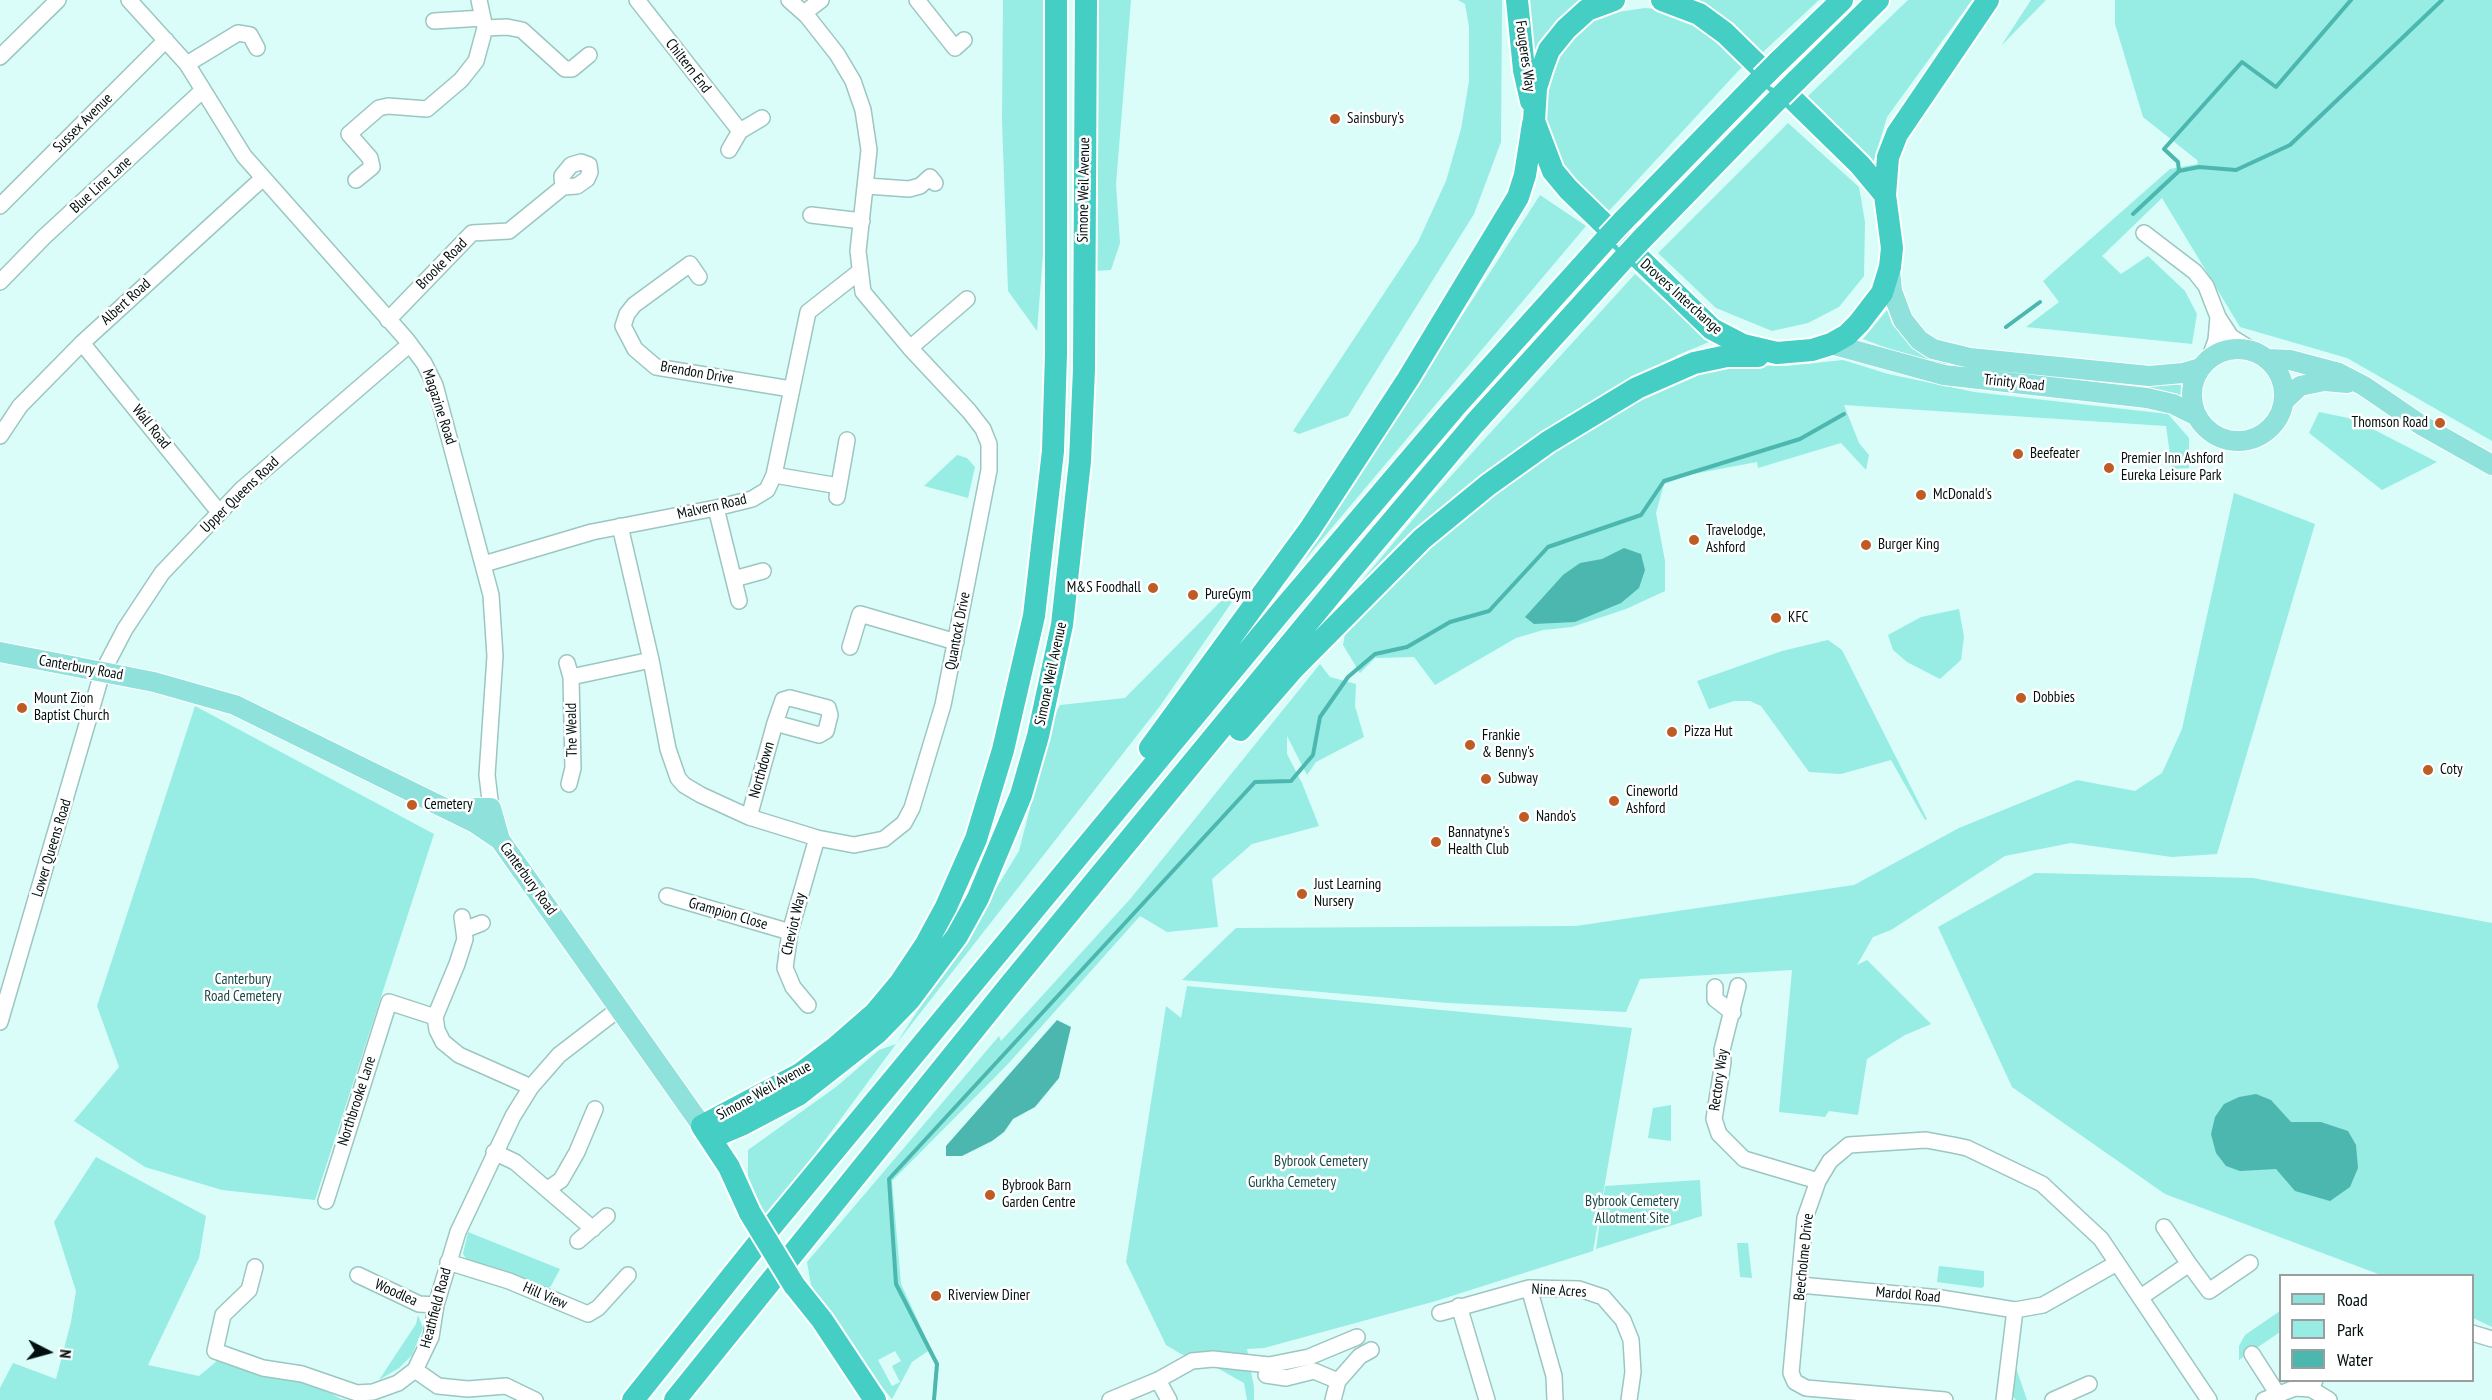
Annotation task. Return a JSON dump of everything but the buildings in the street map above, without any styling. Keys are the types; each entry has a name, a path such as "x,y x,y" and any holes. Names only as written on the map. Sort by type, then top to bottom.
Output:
{"highway":[{"name":"Simone Weil Avenue","path":"706,1132 800,1074 875,1013 926,945 976,839 1003,750 1034,616 1052,463 1056,354 1056,0"},
{"name":"Simone Weil Avenue","path":"706,1132 743,1124 798,1095 877,1033 910,999 957,936 978,898 1021,795 1041,725 1062,625 1080,461 1084,369 1086,0"},
{"name":"Fougeres Way","path":"1516,0 1524,70 1534,116"},
{"path":"1126,798 1147,752 1310,529 1408,379 1518,197 1525,175 1536,88 1549,50 1566,29 1587,10 1614,0"},
{"name":"Drovers Interchange","path":"1534,116 1553,171 1568,189 1695,313 1727,339 1777,353 1812,350 1831,345 1847,335 1874,307 1882,293 1890,267 1891,229 1885,195 1860,165 1725,33 1699,14 1662,0"},
{"path":"633,1400 771,1227 1369,507 1615,230 1770,70 1842,0"},
{"path":"675,1400 1001,995 1439,466 1634,248 1788,88 1878,0"},
{"path":"1885,195 1888,157 1897,134 1988,0"},
{"path":"1139,831 1179,800 1293,669 1422,539 1488,485 1548,442 1637,388 1694,363 1727,356 1777,353"},
{"path":"729,1167 734,1136 743,1124"},
{"name":"Canterbury Road","path":"706,1132 729,1167 750,1213 794,1285 822,1320 876,1400"},
{"name":"Canterbury Road","path":"811,1309 814,1324 865,1400"}],"main road":[{"name":"Trinity Road","path":"1890,267 1892,291 1903,321 1919,340 1933,349 1970,357 2149,375 2183,373 2233,348 2339,373 2364,386 2421,425 2492,465"},
{"name":"Trinity Road","path":"1831,345 1944,375 2146,398 2173,404 2197,416 2208,430 2222,438 2248,440 2272,426 2291,392 2312,383 2332,381 2364,386"},
{"path":"2260,355 2279,373 2283,385 2284,401"},
{"path":"2197,416 2192,400 2192,386 2205,363"},
{"name":"Canterbury Road","path":"0,651 154,682 235,705 456,813 500,840 706,1132"},
{"path":"456,813 473,808 491,808"},
{"name":"Magazine Road","path":"491,808 500,840"}],"street":[{"path":"0,57 57,0"},
{"name":"Magazine Road","path":"129,0 187,64 244,156 410,344 424,363 435,385 491,595 495,656 487,775 491,808"},
{"path":"356,180 372,167 370,158 349,134 379,108 388,106 418,110 435,105 477,61 484,23 479,0"},
{"name":"Chiltern End","path":"637,0 740,131"},
{"name":"Quantock Drive","path":"620,526 669,749 678,778 692,790 749,817 817,838 854,845 870,844 884,839 904,823 912,808 943,705 989,470 989,444 983,429 969,411 910,348 863,292 858,251 867,186 869,150 861,102 846,67 804,13 789,0"},
{"path":"804,13 821,0"},
{"path":"917,0 955,48 964,40"},
{"path":"434,21 515,27 522,30 565,69 572,69 589,55"},
{"path":"187,64 238,33 250,35 257,48"},
{"name":"Sussex Avenue","path":"0,206 166,40"},
{"name":"Blue Line Lane","path":"0,282 44,237 204,90"},
{"path":"729,150 740,131 762,118"},
{"path":"867,186 909,189 920,186 930,177"},
{"name":"Albert Road","path":"0,436 6,415 263,178"},
{"name":"Brooke Road","path":"388,320 472,233 510,231 563,187"},
{"path":"811,215 862,221"},
{"path":"2144,233 2195,272 2214,300 2218,317 2216,340 2205,363"},
{"name":"Brendon Drive","path":"699,276 690,264 634,304 623,326 635,349 656,367 791,389"},
{"name":"Malvern Road","path":"484,564 620,526 716,508 761,495 767,490 774,475 808,312 859,272"},
{"path":"910,348 967,299"},
{"path":"2218,317 2231,337 2260,355"},
{"name":"Wall Road","path":"82,343 219,512"},
{"name":"Upper Queens Road","path":"102,673 125,629 162,573 219,512 242,489 410,344"},
{"path":"774,475 838,491 847,440"},
{"path":"716,508 739,601"},
{"path":"734,579 763,571"},
{"path":"850,647 860,614 956,642"},
{"name":"The Weald","path":"569,784 573,768 569,670 651,660"},
{"name":"Lower Queens Road","path":"0,1022 102,673"},
{"name":"Northdown","path":"749,817 775,723"},
{"name":"Cheviot Way","path":"808,1005 793,987 785,968 790,932 817,838"},
{"name":"Grampion Close","path":"667,896 790,932"},
{"path":"482,923 463,923 465,939 435,1017 443,1041 459,1055 531,1087"},
{"name":"Rectory Way","path":"1738,986 1722,1050 1721,1085 1714,1119 1719,1134 1744,1159 1818,1181"},
{"path":"1714,987 1715,999 1733,1013"},
{"name":"Northbrooke Lane","path":"326,1201 389,1002 435,1017"},
{"name":"Heathfield Road","path":"415,1370 431,1337 436,1305 458,1232 494,1152 531,1087 559,1055 620,1008"},
{"path":"548,1189 561,1180 595,1109"},
{"name":"Beecholme Drive","path":"1945,1400 1806,1388 1795,1382 1790,1362 1800,1286 1805,1218 1818,1181 1830,1161 1850,1145 1926,1140 1967,1148 2042,1184 2101,1239 2209,1400"},
{"path":"494,1152 515,1162 593,1229"},
{"path":"578,1241 607,1216"},
{"path":"2164,1227 2209,1291 2250,1263"},
{"name":"Hill View","path":"448,1262 509,1281 588,1314 598,1308 628,1275"},
{"name":"Mardol Road","path":"1800,1286 1941,1298 2015,1310 2043,1305 2117,1263"},
{"path":"2141,1297 2189,1264"},
{"path":"255,1267 249,1290 223,1315 208,1354 263,1368 302,1374 357,1393 373,1392 398,1383 415,1370 438,1386 475,1394 506,1386 535,1400"},
{"name":"Woodlea","path":"358,1275 419,1304 436,1305"},
{"path":"1529,1288 1554,1376 1555,1400"},
{"name":"Nine Acres","path":"1440,1313 1529,1288 1592,1292 1603,1297 1615,1308 1623,1320 1631,1340 1634,1372 1629,1400"},
{"path":"1460,1306 1487,1400"},
{"path":"2004,1400 2015,1310"},
{"path":"2474,1334 2492,1339"},
{"path":"1110,1400 1158,1380 1192,1361 1213,1359 1269,1365 1309,1357 1357,1337"},
{"path":"1333,1400 1338,1381 1360,1356 1371,1350"},
{"path":"2252,1354 2270,1396 2313,1385 2329,1400"},
{"path":"1266,1375 1286,1378 1314,1371 1338,1381"},
{"path":"1158,1380 1169,1400"},
{"path":"2053,1400 2089,1384"}],"green space":[{"path":"1003,0 1047,0 1049,177 1037,331 1008,291 1002,120"},
{"path":"1095,0 1131,0 1116,184 1120,243 1111,270 1094,271 1097,219 1092,180"},
{"path":"1458,0 1502,0 1501,142 1474,214 1348,416 1299,434 1293,431 1418,242 1446,181 1461,129 1469,81 1469,27 1465,4"},
{"path":"1522,0 1581,0 1582,4 1532,68"},
{"path":"1691,0 1819,0 1762,53 1709,9"},
{"path":"1908,0 1972,0 1887,117 1873,164 1806,98"},
{"path":"2031,0 2046,0 2001,46"},
{"path":"2115,0 2492,0 2492,441 2347,358 2240,327 2162,198 2102,256 2121,274 2148,256 2185,291 2197,314 2192,344 2026,327 2059,302 2043,281 2170,169 2198,164 2197,160 2143,117 2115,24"},
{"path":"1645,8 1666,10 1696,21 1747,69 1741,68 1607,213 1582,191 1561,164 1544,118 1548,73 1569,38 1585,25 1611,13"},
{"path":"1788,123 1859,187 1865,222 1864,276 1839,307 1808,323 1772,331 1716,308 1658,253"},
{"path":"1540,195 1586,226 1303,562"},
{"path":"1635,274 1709,342 1678,355 1573,414 1344,602 1430,499"},
{"path":"1887,310 1892,324 1910,345 1937,360 2155,385 2181,385 2180,400 1961,370 1921,361 1863,339"},
{"path":"1843,360 1888,374 1974,392 2168,414 2189,438 2189,468 2172,469 2166,426 1844,405 1859,443 1869,455 1866,470 1841,443 1758,468 1757,462 1693,474 1664,484 1656,513 1665,561 1665,591 1626,609 1572,627 1543,630 1516,638 1435,685 1414,657 1375,658 1360,673 1343,645 1347,622 1427,546 1556,447 1629,403 1685,375 1719,365 1787,366"},
{"path":"2319,412 2353,419 2437,462 2382,490 2309,433"},
{"path":"957,455 967,458 975,467 968,498 924,486"},
{"path":"2234,493 2315,524 2217,854 2172,857 2071,843 2005,856 1891,930 1873,937 1857,965 1867,960 1931,1024 1905,1035 1867,1059 1858,1115 1829,1111 1825,1117 1779,1112 1792,970 1640,979 1626,1012 1448,1003 1182,980 1236,928 1576,926 1854,885 1959,828 2077,780 2135,791 2162,773 2182,729"},
{"path":"1227,595 1232,602 1160,706 896,1044 1019,851 1053,718 1060,705 1125,698"},
{"path":"1959,609 1964,637 1961,660 1940,679 1907,662 1893,650 1888,635 1921,617"},
{"path":"1828,640 1842,650 1927,819 1925,820 1891,760 1841,774 1809,772 1761,706 1750,701 1734,701 1709,709 1697,681 1782,651"},
{"path":"1320,664 1330,677 1356,684 1355,706 1364,737 1316,762 1307,775 1287,736 1287,754 1302,783 1319,826 1252,844 1212,879 1218,927 1167,932 1140,916 1008,1064 892,1181 901,1284 931,1349 912,1362 892,1399 857,1358 811,1285 807,1262 999,1036 1001,1041 1131,898","holes":["895,1351 901,1361 892,1366 900,1382 892,1386 878,1360"]},
{"name":"Canterbury Road Cemetery","path":"195,706 434,834 315,1200 222,1190 145,1167 74,1121 119,1067 97,1006"},
{"path":"2035,873 2253,878 2492,923 2492,1327 2474,1318 2474,1274 2378,1274 2165,1194 2012,1087 1938,927"},
{"name":"Bybrook Cemetery","path":"1187,986 1632,1028 1593,1251 1436,1301 1264,1348 1247,1349 1254,1387 1254,1400 1247,1400 1244,1383 1212,1365 1181,1354 1166,1345 1126,1262 1166,1006 1181,1018"},
{"path":"896,1044 766,1220 748,1176 748,1150 836,1087 879,1050"},
{"path":"1671,1105 1671,1141 1648,1138 1653,1108"},
{"path":"96,1157 206,1216 199,1258 148,1365 199,1376 218,1360 259,1375 316,1385 341,1399 349,1400 0,1400 0,1388 13,1363 56,1379 71,1322 76,1291 54,1222"},
{"name":"Bybrook Cemetery Allotment Site","path":"1700,1180 1702,1216 1596,1249 1605,1186"},
{"path":"468,1232 560,1269 547,1289 469,1263 463,1254"},
{"path":"1737,1243 1748,1243 1752,1278 1740,1277"},
{"path":"1939,1266 1984,1271 1984,1286 1982,1288 1937,1282"},
{"path":"2279,1312 2279,1333 2239,1360 2239,1346 2245,1335"},
{"path":"418,1315 423,1328 412,1355 399,1368 379,1380 416,1324"},
{"path":"2014,1362 2027,1400 2016,1400 2010,1393"}],"water":[{"path":"1624,548 1641,554 1645,570 1639,588 1621,603 1575,622 1534,624 1525,617 1563,575 1580,563 1602,559"},
{"path":"1057,1020 1071,1027 1059,1078 1035,1107 1013,1119 1004,1132 992,1141 962,1156 946,1156 946,1146"},
{"path":"2256,1094 2271,1100 2291,1122 2321,1122 2348,1131 2356,1145 2358,1168 2350,1187 2330,1201 2295,1191 2276,1169 2240,1171 2226,1166 2216,1153 2211,1134 2215,1117 2224,1104 2239,1097"}],"waterway":[{"path":"2179,171 2178,162 2164,149 2242,62 2276,87 2351,0"},
{"path":"2133,214 2179,171 2199,167 2236,170 2290,145 2442,0"},
{"path":"2006,327 2040,302"},
{"path":"934,1400 937,1364 896,1284 889,1179 1255,782 1291,781 1313,755 1320,717 1348,677 1375,654 1407,647 1450,622 1489,611 1548,547 1641,515 1664,481 1800,439 1844,414"}],"place":[{"name":"Sainsbury's","path":"1335,119"},
{"name":"Thomson Road","path":"2440,423"},
{"name":"Beefeater","path":"2018,454"},
{"name":"Premier Inn Ashford Eureka Leisure Park","path":"2109,468"},
{"name":"McDonald's","path":"1921,495"},
{"name":"Travelodge, Ashford","path":"1694,540"},
{"name":"Burger King","path":"1866,545"},
{"name":"M&S Foodhall","path":"1153,588"},
{"name":"PureGym","path":"1193,595"},
{"name":"KFC","path":"1776,618"},
{"name":"Dobbies","path":"2021,698"},
{"name":"Mount Zion Baptist Church","path":"22,708"},
{"name":"Pizza Hut","path":"1672,732"},
{"name":"Frankie & Benny's","path":"1470,745"},
{"name":"Coty","path":"2428,770"},
{"name":"Subway","path":"1486,779"},
{"name":"Cineworld Ashford","path":"1614,801"},
{"name":"Cemetery","path":"412,805"},
{"name":"Nando's","path":"1524,817"},
{"name":"Bannatyne's Health Club","path":"1436,842"},
{"name":"Just Learning Nursery","path":"1302,894"},
{"name":"Bybrook Barn Garden Centre","path":"990,1195"},
{"name":"Riverview Diner","path":"936,1296"}],"park label":[{"name":"Gurkha Cemetery","path":"1292,1183"}]}
